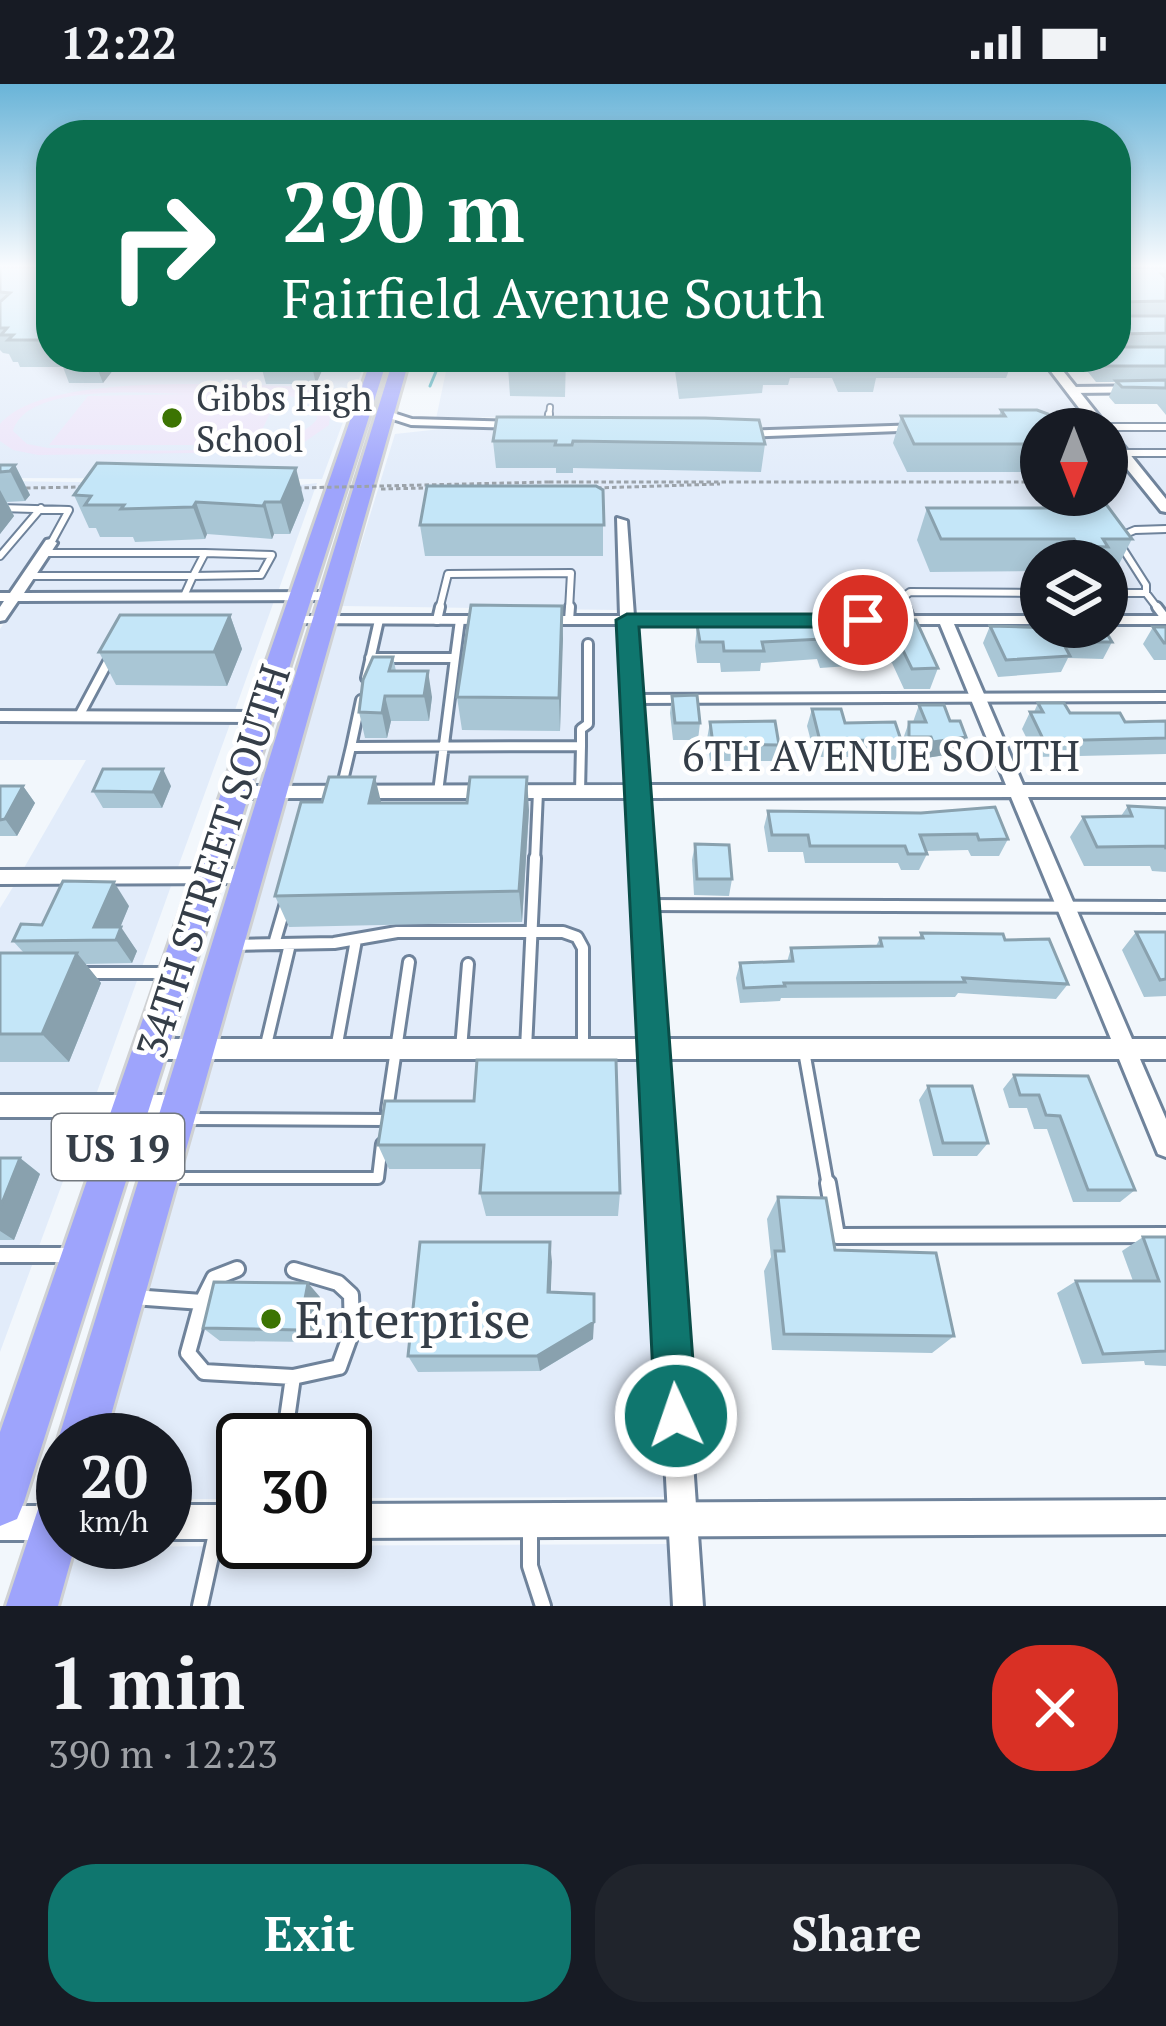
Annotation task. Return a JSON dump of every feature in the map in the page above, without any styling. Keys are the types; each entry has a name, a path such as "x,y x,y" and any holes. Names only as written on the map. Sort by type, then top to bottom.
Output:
{"highway":[{"name":"34TH STREET SOUTH","path":"0,1502 208,877 254,792 375,372"},
{"name":"34TH STREET SOUTH","path":"89,1413 248,876 273,826 254,792 262,717 310,608 397,372"},
{"path":"362,407 381,422"},
{"path":"32,1606 44,1569"}],"street":[{"path":"1058,372 1085,408"},
{"path":"1071,389 1166,389"},
{"path":"381,422 555,427"},
{"path":"381,422 478,422"},
{"path":"724,434 944,426"},
{"path":"1128,462 1166,508"},
{"path":"621,521 688,1606"},
{"path":"0,617 7,597 47,548"},
{"path":"7,597 140,604 184,596 379,620 504,620"},
{"path":"525,620 1020,620"},
{"path":"945,620 1166,1146"},
{"path":"1128,620 1166,620"},
{"path":"0,716 262,717"},
{"name":"6TH AVENUE SOUTH","path":"254,792 326,798 438,792 1166,791"},
{"path":"0,877 248,876"},
{"path":"150,1049 1166,1049"},
{"path":"0,1106 132,1106 177,1113"},
{"path":"372,1521 1166,1517"},
{"path":"0,1523 36,1519"}],"lane":[{"path":"550,407 555,427"},
{"path":"1128,431 1166,427"},
{"path":"1128,453 1166,453"},
{"path":"0,508 69,510 47,548 272,556 260,575 28,576"},
{"path":"0,556 41,508"},
{"path":"1166,529 1135,530 1116,538 1166,620"},
{"path":"184,596 205,553"},
{"path":"436,620 448,574 571,572 569,620"},
{"path":"910,620 902,598 910,592 1020,593"},
{"path":"1128,593 1146,593"},
{"path":"326,798 351,747 379,620"},
{"path":"438,792 460,620"},
{"path":"79,716 118,644"},
{"path":"580,792 581,729 588,724 588,644"},
{"path":"370,658 455,658"},
{"path":"632,699 1166,697"},
{"path":"351,747 581,746"},
{"path":"526,1049 538,792"},
{"path":"274,944 290,885"},
{"path":"645,905 1166,907"},
{"path":"227,945 356,940 397,932 562,932 577,937 583,947 583,1049"},
{"path":"336,1049 356,940"},
{"path":"265,1049 290,944"},
{"path":"159,1178 378,1178 409,962"},
{"path":"461,1049 468,964"},
{"path":"62,973 176,973"},
{"path":"803,1049 837,1236 1166,1234"},
{"path":"177,1113 386,1120"},
{"path":"0,1255 82,1256"},
{"path":"237,1269 214,1278 202,1302 188,1353 204,1372 293,1377 339,1367 352,1331 351,1295 338,1283 294,1270"},
{"path":"122,1298 202,1302"},
{"path":"288,1413 293,1377"},
{"path":"530,1521 530,1566 543,1606"},
{"path":"200,1606 216,1563"}],"path":[{"path":"295,488 549,482 1020,482"},
{"path":"374,489 696,488 728,482"},
{"path":"1128,482 1135,482"},
{"path":"21,488 85,488"}],"shaded area":[{"name":"Gibbs High School","path":"0,338 36,338 36,372 361,372 322,479 0,478"},
{"path":"446,372 1054,372 1080,408 1020,408 1020,419 776,429 656,428 489,417 436,419"},
{"path":"153,384 327,387 318,395 331,406 329,425 303,443 275,452 38,455 13,450 0,441 0,424 25,406 61,395","holes":["121,393 192,394 88,396 49,445 250,445 48,448 27,444 13,431 23,415 65,397","279,394 302,399 316,409 317,419 299,433 255,444"]},
{"path":"477,425 745,437 1020,430 1020,516 1128,516 1128,470 1166,516 1166,614 1128,614 1128,540 1020,540 1020,614 635,610 627,517 614,518 619,610 342,606 395,434"},
{"path":"1128,427 1166,427 1166,500 1128,451"},
{"path":"0,481 317,483 279,589 0,592"},
{"path":"274,601 235,710 0,709 0,629 18,602"},
{"path":"336,626 619,626 628,784 287,784"},
{"path":"0,723 230,724 178,867 24,868 86,760 0,760"},
{"path":"282,800 628,800 641,1036 213,1036"},
{"path":"171,886 97,1092 0,1092 0,908 13,887"},
{"path":"205,1061 642,1061 665,1497 372,1498 372,1413 216,1413 216,1499 192,1499 192,1413 105,1413"},
{"path":"0,1119 86,1119 0,1352"},
{"path":"667,1544 670,1606 50,1606 61,1569 192,1569 192,1546 216,1546 216,1569 372,1569 372,1545"}],"building":[{"path":"1131,347 1166,347 1166,366 1131,366"},
{"path":"1166,380 1166,388 1122,387 1116,381"},
{"path":"1001,410 1020,410 1020,444 914,444 901,416 1005,416"},
{"path":"497,417 759,420 765,444 493,441"},
{"path":"97,463 296,468 281,502 263,506 196,502 193,507 121,509 124,505 85,505 91,496 74,495"},
{"path":"427,486 596,486 603,490 604,525 420,525"},
{"path":"927,508 1020,508 1020,516 1115,516 1132,539 941,539"},
{"path":"471,605 562,606 559,698 457,697"},
{"path":"120,615 230,615 214,652 99,652"},
{"path":"916,620 938,668 912,669 899,642 825,647 822,639 762,642 764,651 724,651 723,642 700,642 697,625"},
{"path":"990,626 1020,627 1020,648 1066,648 1070,656 1006,660"},
{"path":"1153,627 1166,627 1166,643 1164,643"},
{"path":"373,657 393,657 389,671 428,671 424,696 385,696 382,713 359,712 363,680"},
{"path":"697,695 700,723 675,723 672,696"},
{"path":"1038,703 1064,703 1070,713 1120,713 1125,722 1166,721 1166,738 1044,741 1030,712 1043,712"},
{"path":"919,705 944,705 950,721 960,721 966,737 933,742 931,737 909,737 909,722 926,722"},
{"path":"812,709 841,709 845,723 895,722 902,743 820,741"},
{"path":"775,721 779,745 713,744 710,722"},
{"path":"103,769 163,769 153,792 93,791"},
{"path":"329,777 375,777 369,803 467,803 470,777 527,777 519,891 275,896 301,802 322,802"},
{"path":"0,786 23,786 0,820"},
{"path":"1128,806 1166,808 1166,849 1097,847 1083,817 1132,816"},
{"path":"995,807 1008,839 920,835 927,854 908,854 905,846 810,846 808,835 772,835 768,811 921,813"},
{"path":"695,844 729,845 732,879 697,879"},
{"path":"63,881 114,882 94,927 121,927 116,940 13,941 21,924 42,925"},
{"path":"1136,932 1166,932 1166,979 1160,980"},
{"path":"921,933 1049,939 1068,984 963,978 965,982 784,983 744,988 740,963 793,961 791,948 882,946 880,938 923,938"},
{"path":"0,953 77,953 42,1034 0,1034"},
{"path":"477,1060 616,1060 620,1193 480,1193 484,1145 378,1145 385,1101 474,1101"},
{"path":"1014,1075 1088,1076 1135,1190 1088,1190 1060,1116 1046,1115 1039,1095 1020,1095"},
{"path":"928,1086 972,1086 988,1143 943,1143"},
{"path":"0,1158 20,1158 0,1208"},
{"path":"778,1197 826,1198 835,1250 936,1253 954,1336 784,1334 775,1251 784,1251"},
{"path":"1143,1237 1166,1237 1166,1351 1103,1354 1076,1281 1159,1281"},
{"path":"420,1242 550,1242 548,1292 594,1294 594,1322 537,1356 408,1356"},
{"path":"214,1282 308,1283 299,1330 203,1328"}],"waterway":[{"path":"430,386 436,372"}],"place":[{"name":"Gibbs High School","path":"172,418"},
{"name":"Enterprise","path":"271,1319"}],"route":[{"path":"676,1416 627,620 863,620"}]}
